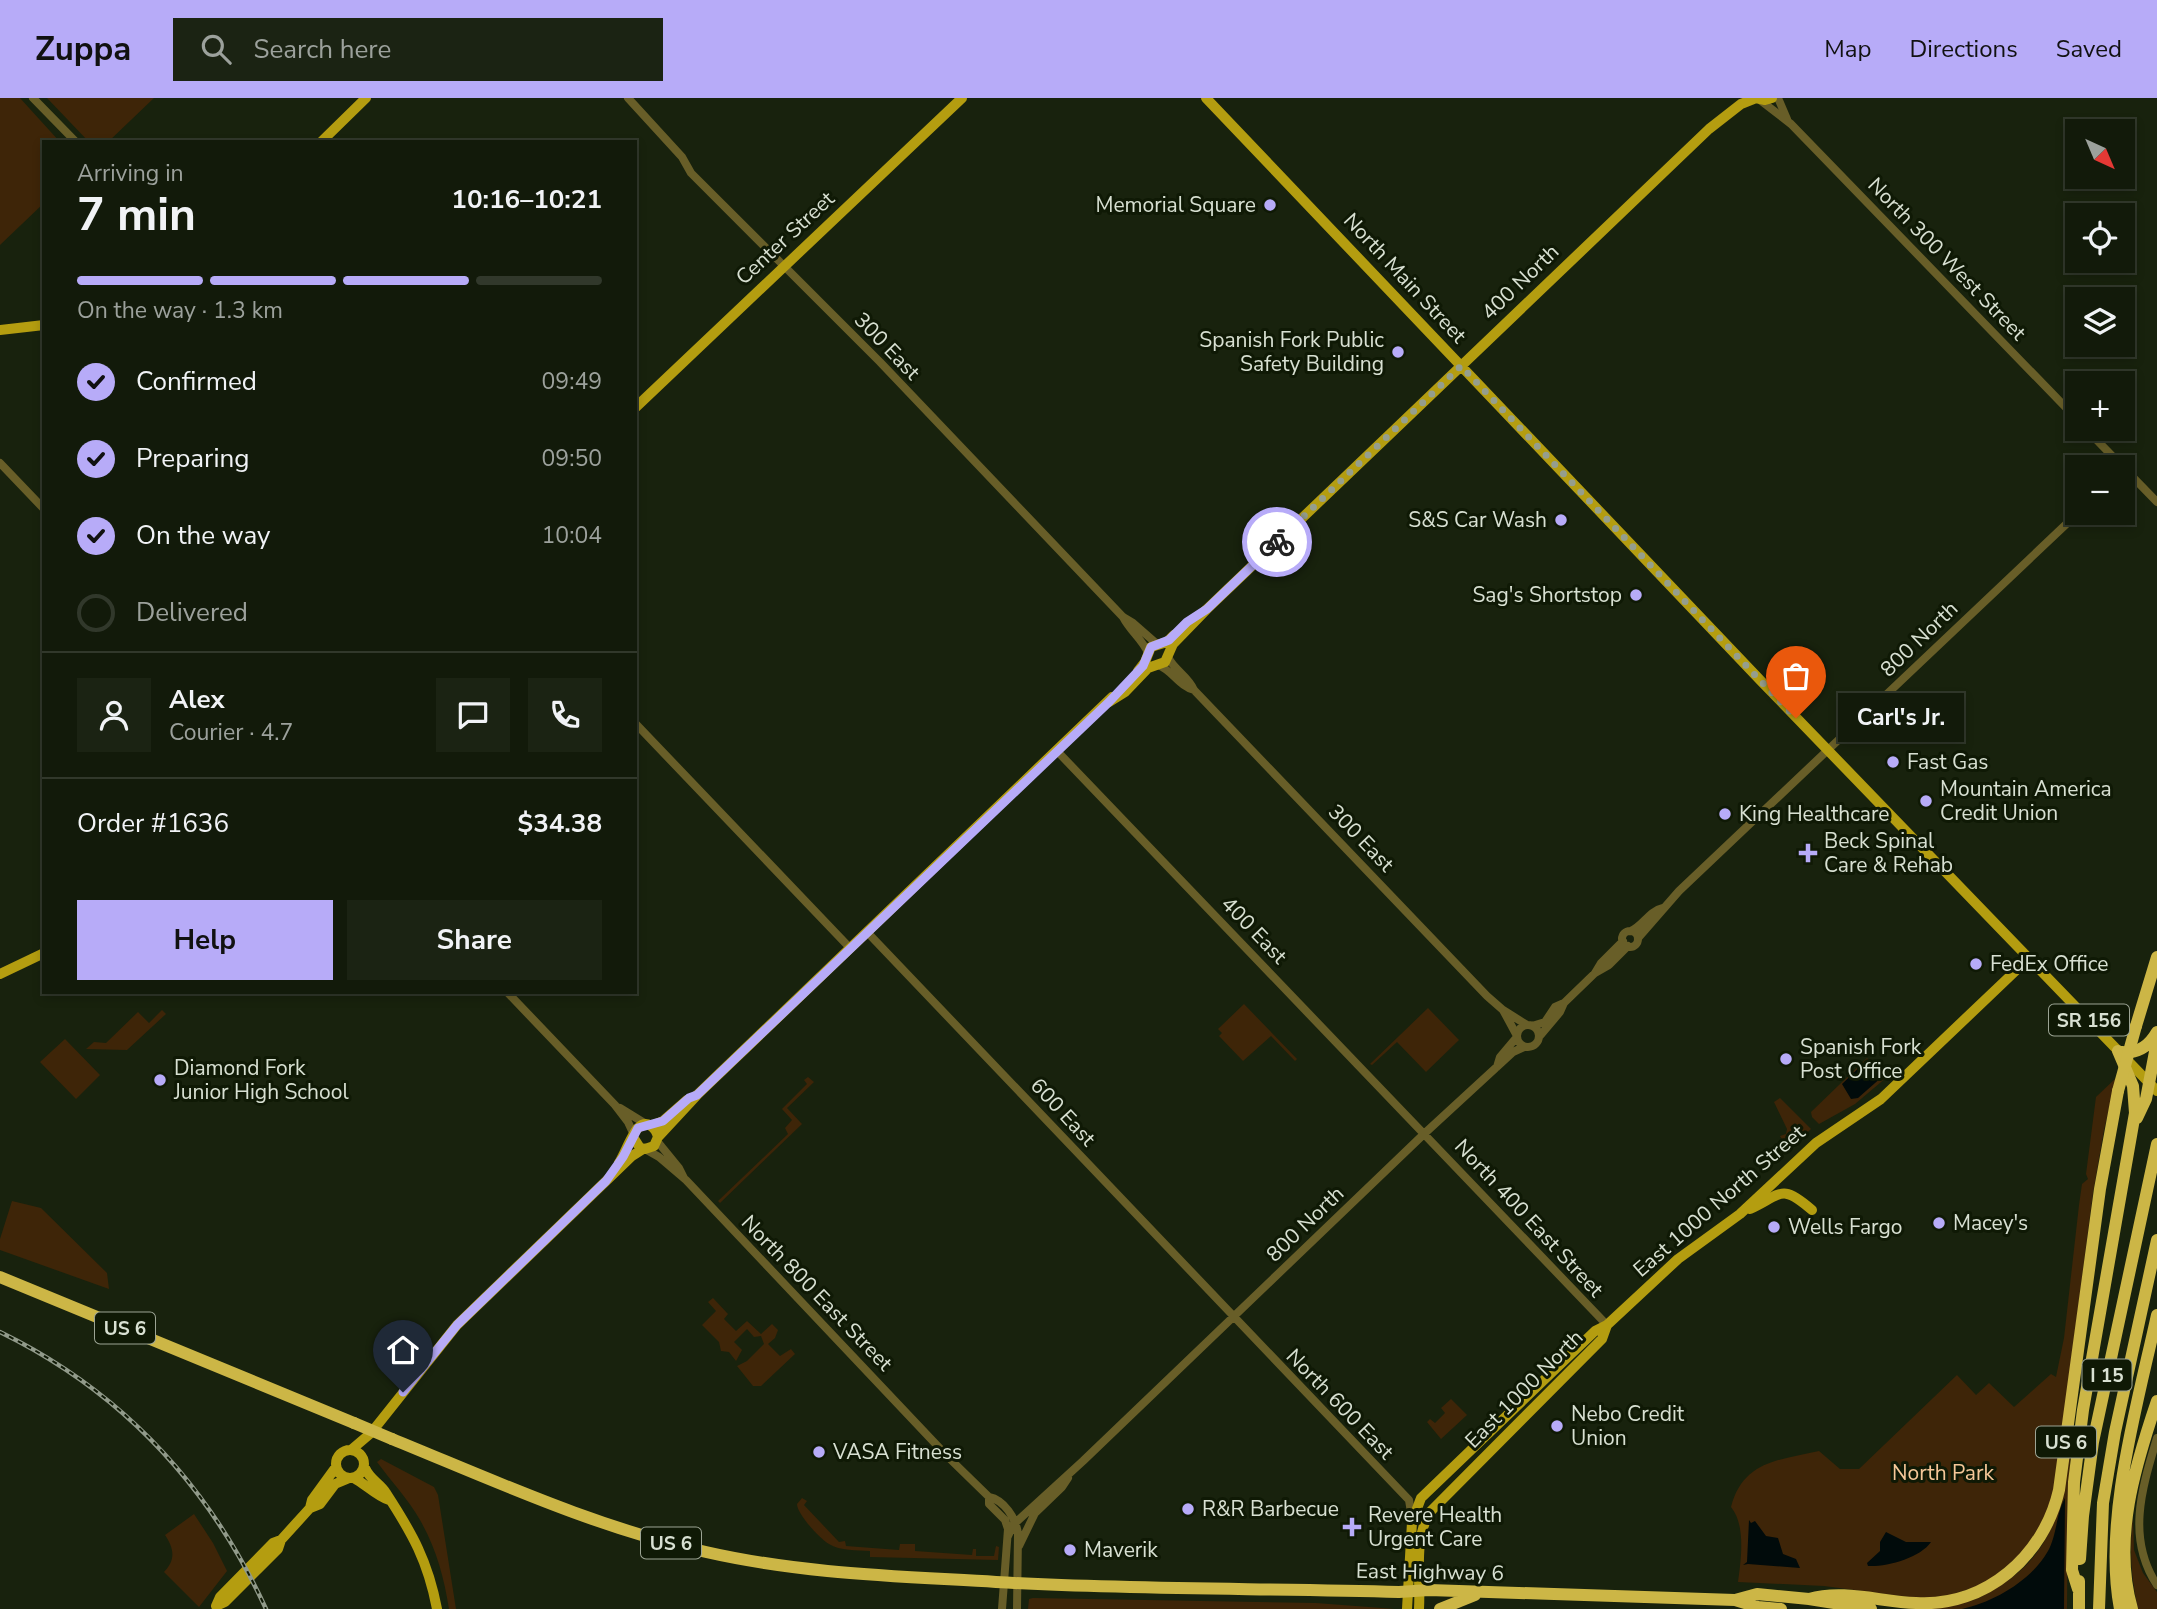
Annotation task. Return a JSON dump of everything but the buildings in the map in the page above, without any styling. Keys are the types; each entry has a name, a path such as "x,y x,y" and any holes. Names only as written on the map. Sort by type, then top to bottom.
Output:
{"highway":[{"name":"US 6","path":"1810,1599 1827,1594 1918,1603 1956,1599 2004,1577 2026,1558 2041,1536 2052,1515 2059,1490 2099,1189 2118,1091 2157,957"},
{"path":"2118,1051 2131,1053 2143,1049 2157,1032"},
{"path":"2133,1124 2153,1087 2157,1041"},
{"path":"2078,1589 2072,1570 2074,1482 2083,1410 2133,1124 2134,1090 2129,1071 2118,1051"},
{"name":"I 15","path":"2079,1609 2083,1516 2093,1442 2157,1144"},
{"name":"I 15","path":"2098,1609 2103,1503 2115,1432 2157,1240"},
{"name":"US 6","path":"0,1277 543,1500 629,1531 742,1559 840,1574 1011,1583"},
{"name":"US 6","path":"2120,1609 2115,1567 2120,1507 2136,1411 2157,1315"},
{"path":"2132,1609 2125,1571 2127,1522 2137,1463 2157,1401"},
{"name":"East Highway 6","path":"1011,1583 1735,1600 1758,1607 1781,1609"},
{"path":"1440,1609 1482,1593"},
{"name":"East Highway 6","path":"1735,1600 1757,1594 1871,1609"}],"main road":[{"path":"323,140 366,98"},
{"name":"Center Street","path":"637,406 962,98"},
{"name":"North Main Street","path":"1206,98 1827,750 2153,1087"},
{"name":"400 North","path":"1163,650 1173,644 1709,129 1738,98"},
{"path":"1758,99 1772,98"},
{"name":"400 North","path":"1709,129 1741,104 1758,99"},
{"path":"0,330 42,325"},
{"path":"310,1508 312,1500 336,1467 340,1455 351,1450 371,1433 457,1325 632,1156 654,1146 697,1095 1109,702 1125,692 1153,659 1151,647 1163,650 1163,663 1153,659"},
{"path":"0,974 42,954"},
{"name":"East 1000 North Street","path":"1607,1325 1678,1259 1741,1214 1808,1150 1888,1092 2028,959"},
{"path":"606,1181 638,1128 663,1121 689,1098 697,1095"},
{"path":"648,1125 657,1132 658,1139"},
{"path":"634,1136 637,1146 644,1149"},
{"path":"1741,1214 1772,1196 1788,1193 1796,1196 1812,1210"},
{"name":"East 1000 North","path":"1414,1591 1412,1518 1421,1497 1595,1331 1607,1325"},
{"name":"East 1000 North","path":"1414,1591 1427,1518 1481,1459 1602,1339 1607,1325"},
{"path":"1518,1422 1519,1412 1542,1389 1546,1378"},
{"path":"1481,1459 1492,1441 1510,1423 1508,1413"},
{"path":"214,1608 220,1597 273,1543 281,1540 310,1508 320,1504 333,1486 361,1475 371,1433"},
{"path":"351,1450 359,1453 369,1477 387,1494 388,1500 403,1519 422,1553 437,1609"},
{"path":"336,1467 388,1500"},
{"path":"1407,1609 1414,1591"},
{"path":"1414,1591 1419,1609"}],"street":[{"path":"33,98 74,140"},
{"name":"300 East","path":"628,98 682,157 691,173 784,265 1123,617 1153,659 1185,687 1194,690"},
{"path":"1778,98 1791,124"},
{"path":"1758,99 1791,124"},
{"name":"North 300 West Street","path":"1791,124 2065,407"},
{"path":"2098,441 2111,455"},
{"path":"0,463 42,507"},
{"path":"2135,480 2157,502"},
{"name":"800 North","path":"1635,934 1653,912 1663,908 2065,525"},
{"name":"300 East","path":"1123,617 1138,626 1163,650 1171,664 1186,677 1194,690 1487,996 1503,1010 1530,1025"},
{"path":"637,725 850,948"},
{"name":"400 East","path":"1057,751 1425,1133"},
{"name":"600 East","path":"867,932 1233,1318"},
{"path":"1564,1003 1555,1007 1545,1022 1520,1027 1516,1036 1519,1044 1524,1047 1534,1046 1564,1003 1595,974 1601,963 1626,944 1635,945 1635,934 1625,934 1626,944"},
{"path":"509,994 615,1105 634,1136"},
{"name":"300 East","path":"1503,1010 1516,1036"},
{"path":"1530,1025 1537,1030 1539,1037"},
{"name":"800 North","path":"1496,1066 1516,1036"},
{"name":"800 North","path":"1071,1472 1496,1066 1524,1047"},
{"path":"615,1105 648,1125"},
{"name":"North 400 East Street","path":"1425,1133 1607,1325"},
{"path":"658,1139 686,1180"},
{"path":"644,1149 659,1157 686,1180"},
{"name":"North 800 East Street","path":"686,1180 989,1497"},
{"name":"North 600 East","path":"1233,1318 1409,1500"},
{"path":"2157,1438 2143,1486 2138,1522 2141,1552 2157,1585"},
{"path":"1017,1609 1011,1583 1009,1530 1071,1472"},
{"path":"1005,1520 1016,1522 1035,1513 1062,1487 1071,1472"},
{"path":"1009,1536 1005,1520 989,1504 989,1497 996,1499 1016,1522 1018,1547"},
{"name":"East 1000 North","path":"1409,1500 1421,1497"},
{"path":"1007,1510 1022,1510 1041,1499"},
{"path":"1409,1500 1412,1518"},
{"path":"1002,1609 1011,1583 1018,1547 1035,1513"}],"green space":[{"path":"0,98 20,98 58,140 42,140 42,205 0,245"},
{"path":"47,98 154,98 110,140 87,140"},
{"path":"1244,1004 1297,1059 1295,1061 1271,1036 1243,1061 1219,1036 1222,1033 1218,1029"},
{"path":"1428,1008 1459,1040 1426,1072 1397,1042 1370,1064"},
{"path":"162,1010 166,1014 127,1050 86,1049 94,1042 106,1043 138,1012 149,1023"},
{"path":"65,1039 100,1075 76,1099 40,1062"},
{"path":"1867,1058 1887,1077 1855,1104 1819,1124 1811,1112"},
{"path":"808,1077 814,1082 787,1108 802,1124 720,1203 718,1201 788,1134 785,1128 792,1120 782,1109 807,1084 804,1080"},
{"name":"North Park","path":"2116,1078 2093,1193 2054,1493 2043,1525 2021,1554 1988,1582 1955,1594 1924,1599 1824,1586 1738,1582 1741,1533 1736,1514 1731,1507 1744,1480 1754,1471 1777,1461 1819,1451 1840,1469 1859,1469 1957,1375 1976,1395 1989,1383 2014,1407 2051,1374 2056,1377 2064,1338 2082,1184 2088,1179 2086,1174 2096,1097"},
{"path":"1780,1098 1811,1129 1789,1150 1780,1136 1786,1134 1787,1129 1774,1102"},
{"path":"12,1201 41,1208 107,1273 109,1289 0,1250 0,1239"},
{"path":"713,1298 728,1314 724,1319 736,1331 747,1321 761,1334 772,1324 778,1330 775,1338 768,1344 780,1356 791,1349 795,1354 761,1386 753,1386 737,1366 747,1361 764,1344 761,1336 754,1337 747,1329 734,1342 742,1350 736,1361 729,1352 721,1351 719,1342 702,1325 716,1311 708,1302"},
{"path":"1451,1399 1467,1415 1441,1439 1427,1422 1430,1419 1435,1423 1445,1413 1441,1408"},
{"path":"2070,1445 2067,1609 1914,1609 1973,1600 2010,1579 2026,1565 2048,1535 2055,1519"},
{"path":"381,1459 434,1487 438,1495 456,1609 449,1609 439,1563 426,1531 377,1462"},
{"path":"802,1498 807,1501 804,1505 839,1542 845,1541 846,1546 899,1550 900,1544 915,1544 915,1551 972,1555 973,1549 976,1549 976,1556 994,1556 996,1546 999,1547 998,1560 870,1557 870,1551 838,1548 825,1541 805,1520 797,1504"},
{"path":"194,1514 227,1571 199,1607 164,1572 172,1558 165,1535"},
{"path":"2133,1517 2134,1550 2143,1573 2157,1592 2157,1609 2138,1609 2131,1563"},
{"path":"1029,1599 1316,1603 1395,1609 1028,1609"}],"shaded area":[{"path":"1867,1060 1883,1076 1858,1098 1851,1099 1842,1084"},
{"path":"2065,1498 2064,1609 1962,1609 2011,1589 2032,1572 2051,1545"},
{"path":"1749,1520 1751,1523 1755,1521 1766,1536 1778,1538 1783,1554 1796,1559 1800,1568 1743,1565 1747,1562"},
{"path":"1886,1532 1906,1542 1931,1542 1919,1553 1902,1560 1868,1566 1867,1563 1880,1551 1880,1542"}],"railway":[{"path":"0,1332 85,1383 123,1413 158,1446 218,1522 266,1609"}],"way so far":[{"path":"1277,542 1461,366 1796,718"}],"place":[{"name":"Memorial Square","path":"1270,205"},
{"name":"Spanish Fork Public Safety Building","path":"1398,352"},
{"name":"S&S Car Wash","path":"1561,520"},
{"name":"Sag's Shortstop","path":"1636,595"},
{"name":"Carl's Jr.","path":"1796,718"},
{"name":"Fast Gas","path":"1893,762"},
{"name":"Mountain America Credit Union","path":"1926,801"},
{"name":"King Healthcare","path":"1725,814"},
{"name":"Beck Spinal Care & Rehab","path":"1808,853"},
{"name":"FedEx Office","path":"1976,964"},
{"name":"Spanish Fork Post Office","path":"1786,1059"},
{"name":"Diamond Fork Junior High School","path":"160,1080"},
{"name":"Macey's","path":"1939,1223"},
{"name":"Wells Fargo","path":"1774,1227"},
{"name":"Nebo Credit Union","path":"1557,1426"},
{"name":"VASA Fitness","path":"819,1452"},
{"name":"R&R Barbecue","path":"1188,1509"},
{"name":"Revere Health Urgent Care","path":"1352,1527"},
{"name":"Maverik","path":"1070,1550"}],"route":[{"path":"403,1392 457,1325 606,1181 623,1157 638,1128 663,1121 689,1098 697,1095 1109,702 1143,666 1151,647 1164,644 1187,622 1207,609 1277,542"}]}
